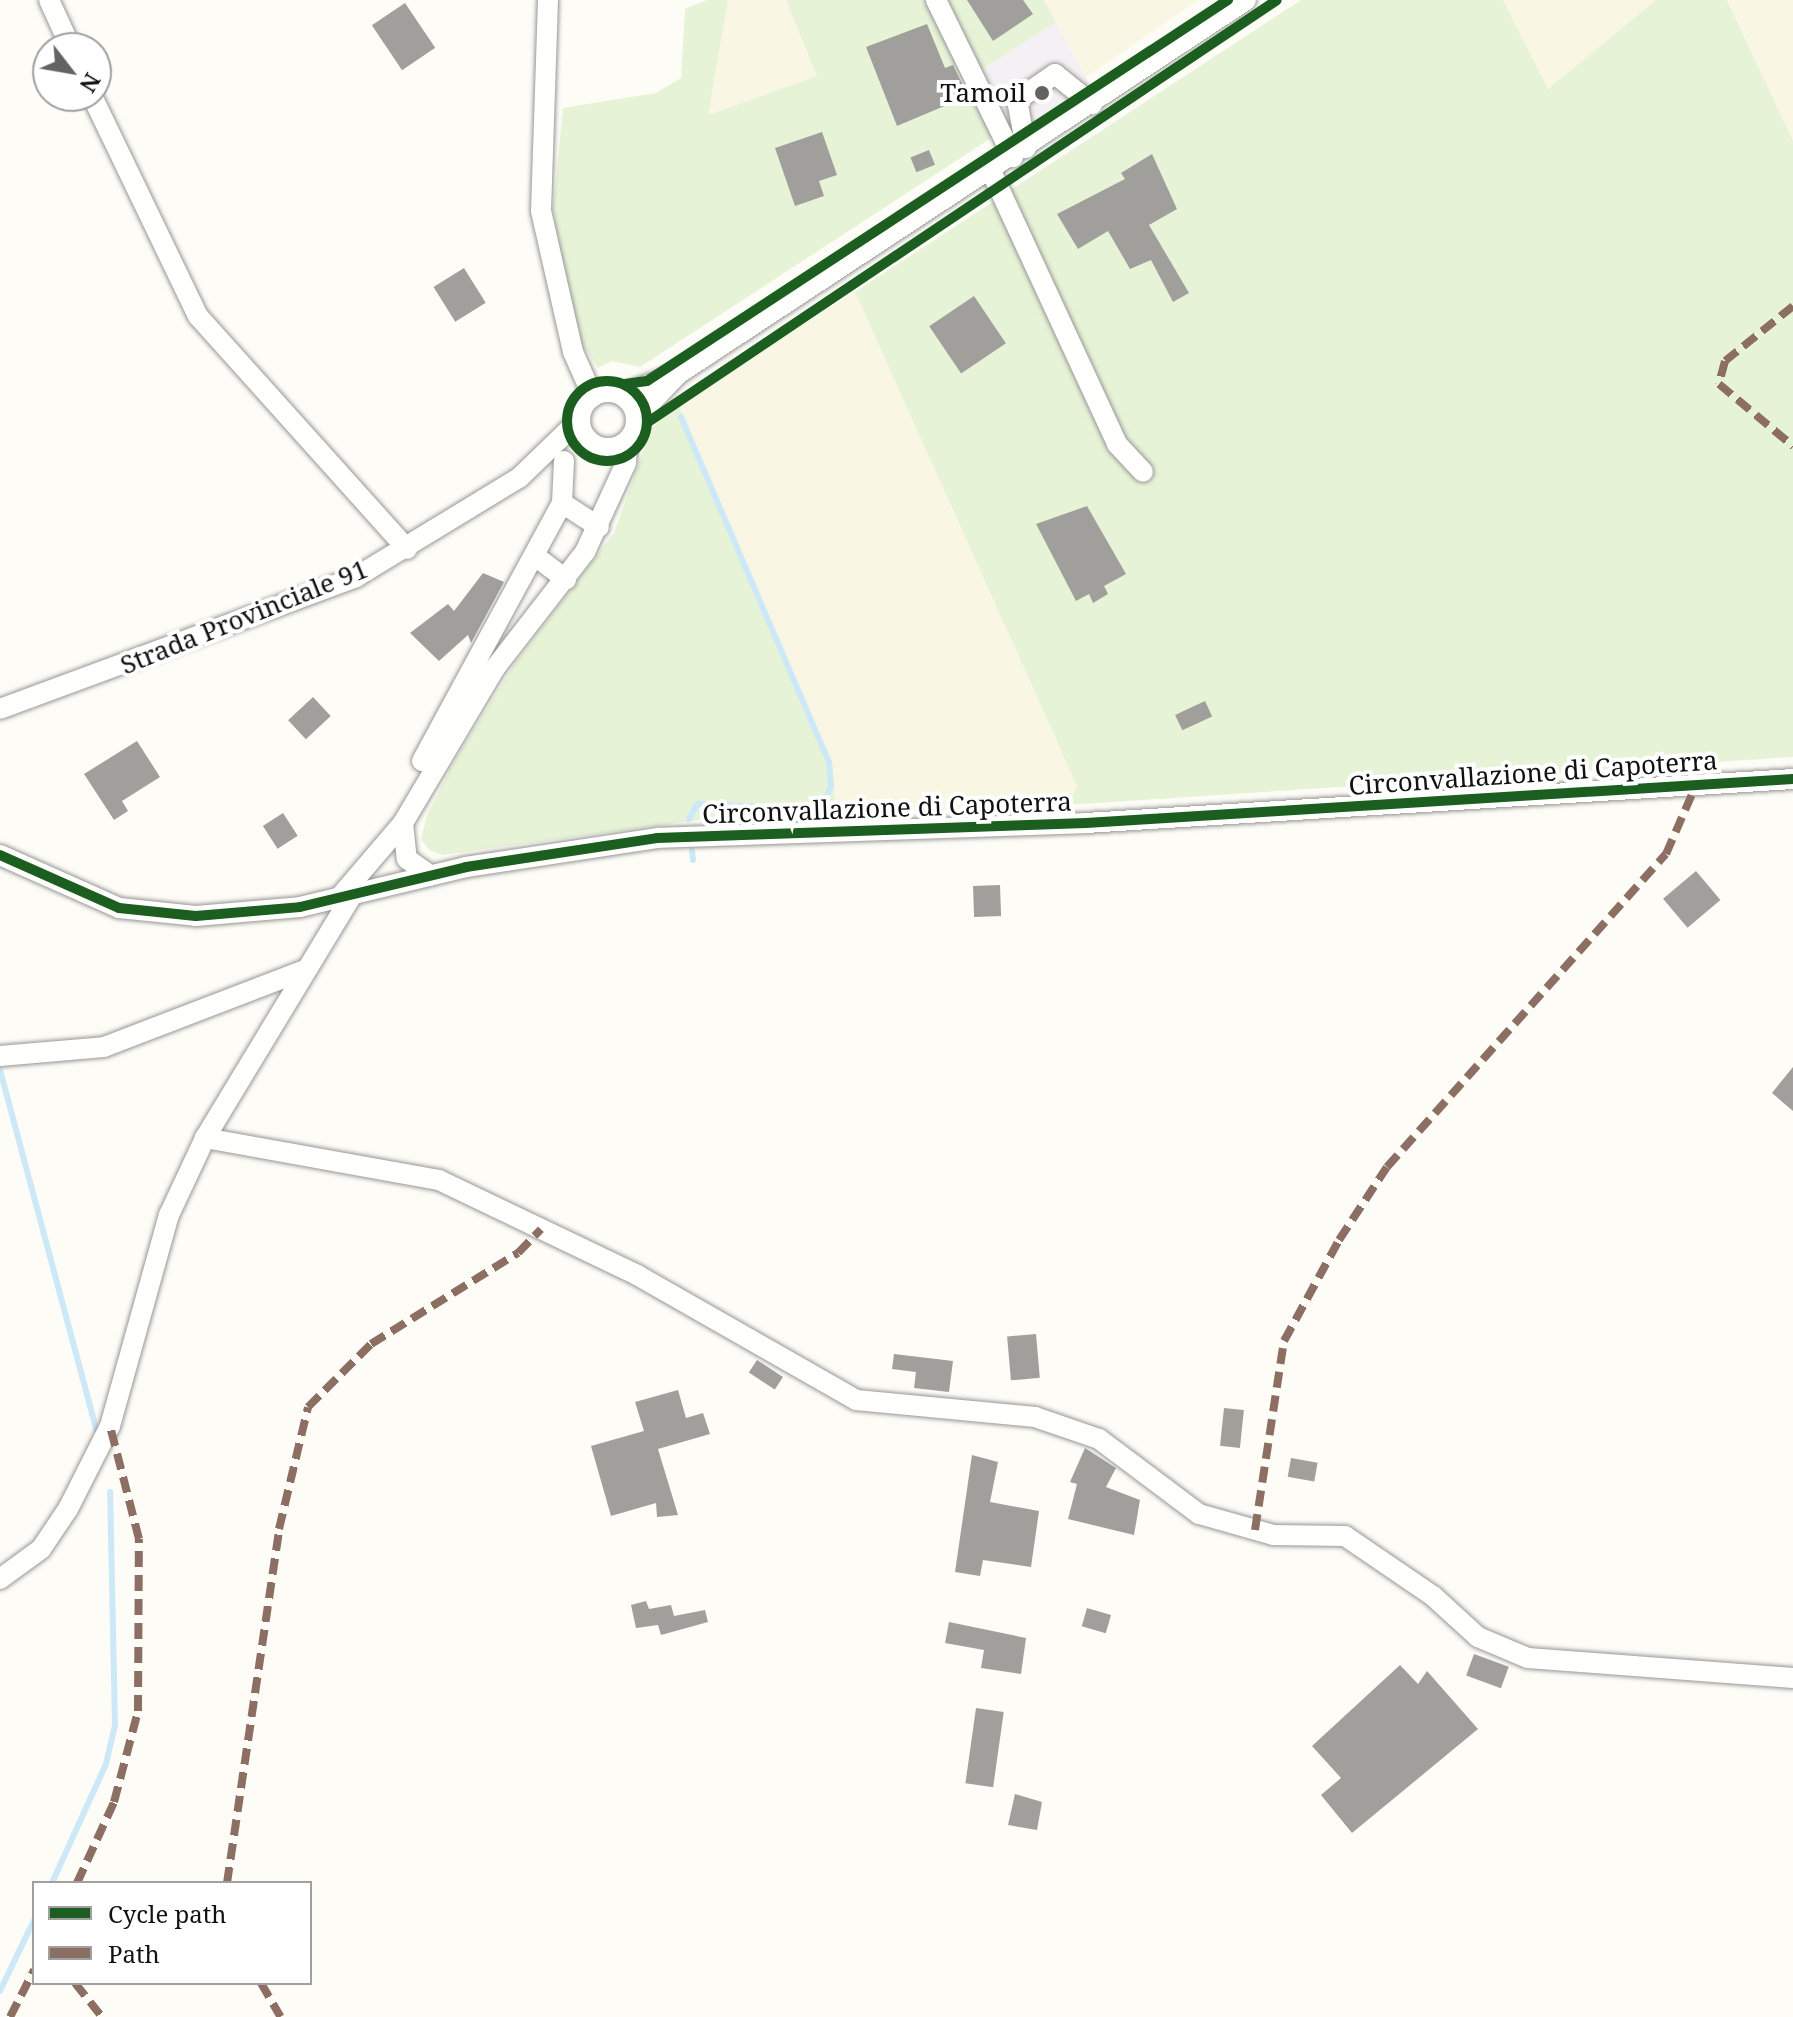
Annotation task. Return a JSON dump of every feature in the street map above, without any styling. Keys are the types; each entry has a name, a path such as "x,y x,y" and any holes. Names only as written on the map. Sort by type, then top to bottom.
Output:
{"street":[{"path":"49,0 64,32"},
{"path":"548,0 541,211 573,352 593,397"},
{"path":"936,0 1019,152"},
{"path":"593,397 621,395 678,374 991,171 1246,0"},
{"path":"1019,152 1017,100 1055,74 1092,104"},
{"path":"100,112 198,316 407,549"},
{"path":"991,171 1117,444 1143,472"},
{"path":"0,1579 41,1549 110,1426 169,1215 205,1138 302,971 331,928 346,896 404,820 495,668 566,579 599,527 619,478 636,418 678,374"},
{"path":"621,395 636,418"},
{"path":"519,478 580,419 593,397"},
{"path":"580,419 619,478"},
{"path":"519,478 600,446 628,440"},
{"path":"431,876 407,859 404,820 395,808 562,503 564,461"},
{"name":"Strada Provinciale 91","path":"0,709 285,607 407,549 519,478"},
{"path":"562,503 599,527"},
{"path":"535,556 566,579"},
{"name":"Circonvallazione di Capoterra","path":"0,855 64,889 152,915 308,905 431,876 657,838 1086,823 1793,779"},
{"path":"308,905 331,928"},
{"path":"6,1056 104,1047 302,971"},
{"path":"205,1138 466,1190 637,1275 856,1400 1035,1417 1099,1439 1199,1514 1273,1535 1345,1536 1433,1596 1478,1637 1528,1658 1793,1678"}],"shaded area":[{"path":"728,0 786,0 818,76 707,115"},
{"path":"1044,0 1199,0 1086,77"},
{"path":"1503,0 1656,0 1548,89"},
{"path":"1727,0 1793,0 1793,141"},
{"path":"1056,22 1091,86 1014,139 978,72"},
{"path":"855,292 1077,786 1067,805 838,815 829,762 678,403"}],"green space":[{"path":"707,0 728,0 708,115 817,76 786,0 1044,0 1056,22 978,72 1005,129 640,367 612,361 598,368 575,333 553,209 563,108 656,93 681,78 685,9"},
{"path":"1301,0 1503,0 1548,89 1656,0 1727,0 1793,141 1793,757 1067,805 1077,786 855,292"},
{"path":"678,403 829,762 838,815 706,819 442,855 429,850 421,839 427,815 455,760 515,663 614,533 651,429"}],"building":[{"path":"967,0 1023,0 1033,14 993,41"},
{"path":"405,3 435,48 402,70 372,25"},
{"path":"927,24 945,68 953,65 968,96 897,126 866,47"},
{"path":"822,132 837,175 819,181 824,196 795,206 775,148"},
{"path":"929,150 935,165 916,172 910,157"},
{"path":"1152,154 1177,209 1149,225 1189,293 1173,302 1151,260 1130,269 1108,231 1078,249 1057,214 1125,179 1121,173"},
{"path":"464,268 486,303 455,322 433,287"},
{"path":"974,296 1006,343 961,373 929,326"},
{"path":"1087,506 1126,574 1104,586 1108,594 1093,603 1089,594 1076,601 1036,524"},
{"path":"483,573 504,582 471,643 468,635 439,661 410,633 448,604 454,611"},
{"path":"313,697 331,716 306,739 288,720"},
{"path":"1205,701 1212,716 1182,730 1175,715"},
{"path":"137,741 160,777 122,801 128,811 114,820 84,774"},
{"path":"283,813 298,836 278,849 263,826"},
{"path":"1696,871 1720,900 1687,928 1663,899"},
{"path":"1000,885 1001,916 974,917 973,886"},
{"path":"1793,1067 1793,1111 1772,1093"},
{"path":"1036,1334 1040,1378 1011,1380 1007,1337"},
{"path":"894,1354 953,1361 949,1392 914,1388 916,1372 892,1369"},
{"path":"757,1360 783,1377 775,1389 749,1373"},
{"path":"678,1390 686,1418 703,1413 710,1434 658,1449 678,1515 657,1517 656,1503 611,1516 591,1446 644,1431 635,1402"},
{"path":"1224,1408 1244,1410 1240,1448 1220,1446"},
{"path":"1085,1448 1116,1468 1106,1487 1140,1500 1134,1535 1068,1519 1077,1484 1070,1482"},
{"path":"972,1455 998,1462 990,1502 1039,1511 1031,1567 983,1560 980,1576 955,1572"},
{"path":"1291,1458 1318,1463 1314,1481 1288,1477"},
{"path":"646,1601 649,1609 671,1605 674,1616 705,1610 708,1622 661,1635 658,1625 636,1628 631,1605"},
{"path":"1087,1608 1111,1615 1106,1633 1082,1626"},
{"path":"949,1622 1026,1638 1021,1674 981,1668 984,1650 945,1643"},
{"path":"1474,1654 1509,1667 1501,1688 1466,1676"},
{"path":"1400,1665 1418,1684 1427,1671 1478,1729 1352,1833 1321,1795 1341,1778 1312,1746"},
{"path":"976,1708 1004,1712 993,1787 965,1783"},
{"path":"1015,1794 1042,1802 1037,1830 1008,1825"}],"waterway":[{"path":"681,417 829,762 831,786 823,805 806,809 697,804 689,819"},
{"path":"692,851 693,860"},
{"path":"0,1070 96,1428"},
{"path":"53,1881 106,1764 115,1725 110,1492"},
{"path":"0,1991 32,1924"}],"marked path":[{"path":"1793,306 1725,361 1719,384 1793,446"},
{"path":"1255,1530 1284,1341 1339,1240 1387,1167 1666,854 1696,785"},
{"path":"227,1881 279,1529 308,1407 371,1344 518,1253 541,1229"},
{"path":"78,1881 114,1802 138,1711 139,1539 110,1426"},
{"path":"10,2017 32,1974"},
{"path":"77,1985 102,2017"},
{"path":"262,1985 281,2017"}],"cycle path":[{"path":"625,384 647,381 1228,0"},
{"path":"648,422 1277,0"},
{"path":"607,381 622,384 635,393 644,406 647,421 644,436 635,449 622,458 607,461 592,458 579,449 570,436 567,421 570,406 579,393 592,384 607,381"},
{"path":"0,855 119,908 196,916 300,907 466,867 657,838 1086,823 1793,779"}],"place":[{"name":"Tamoil","path":"1042,93"}]}
